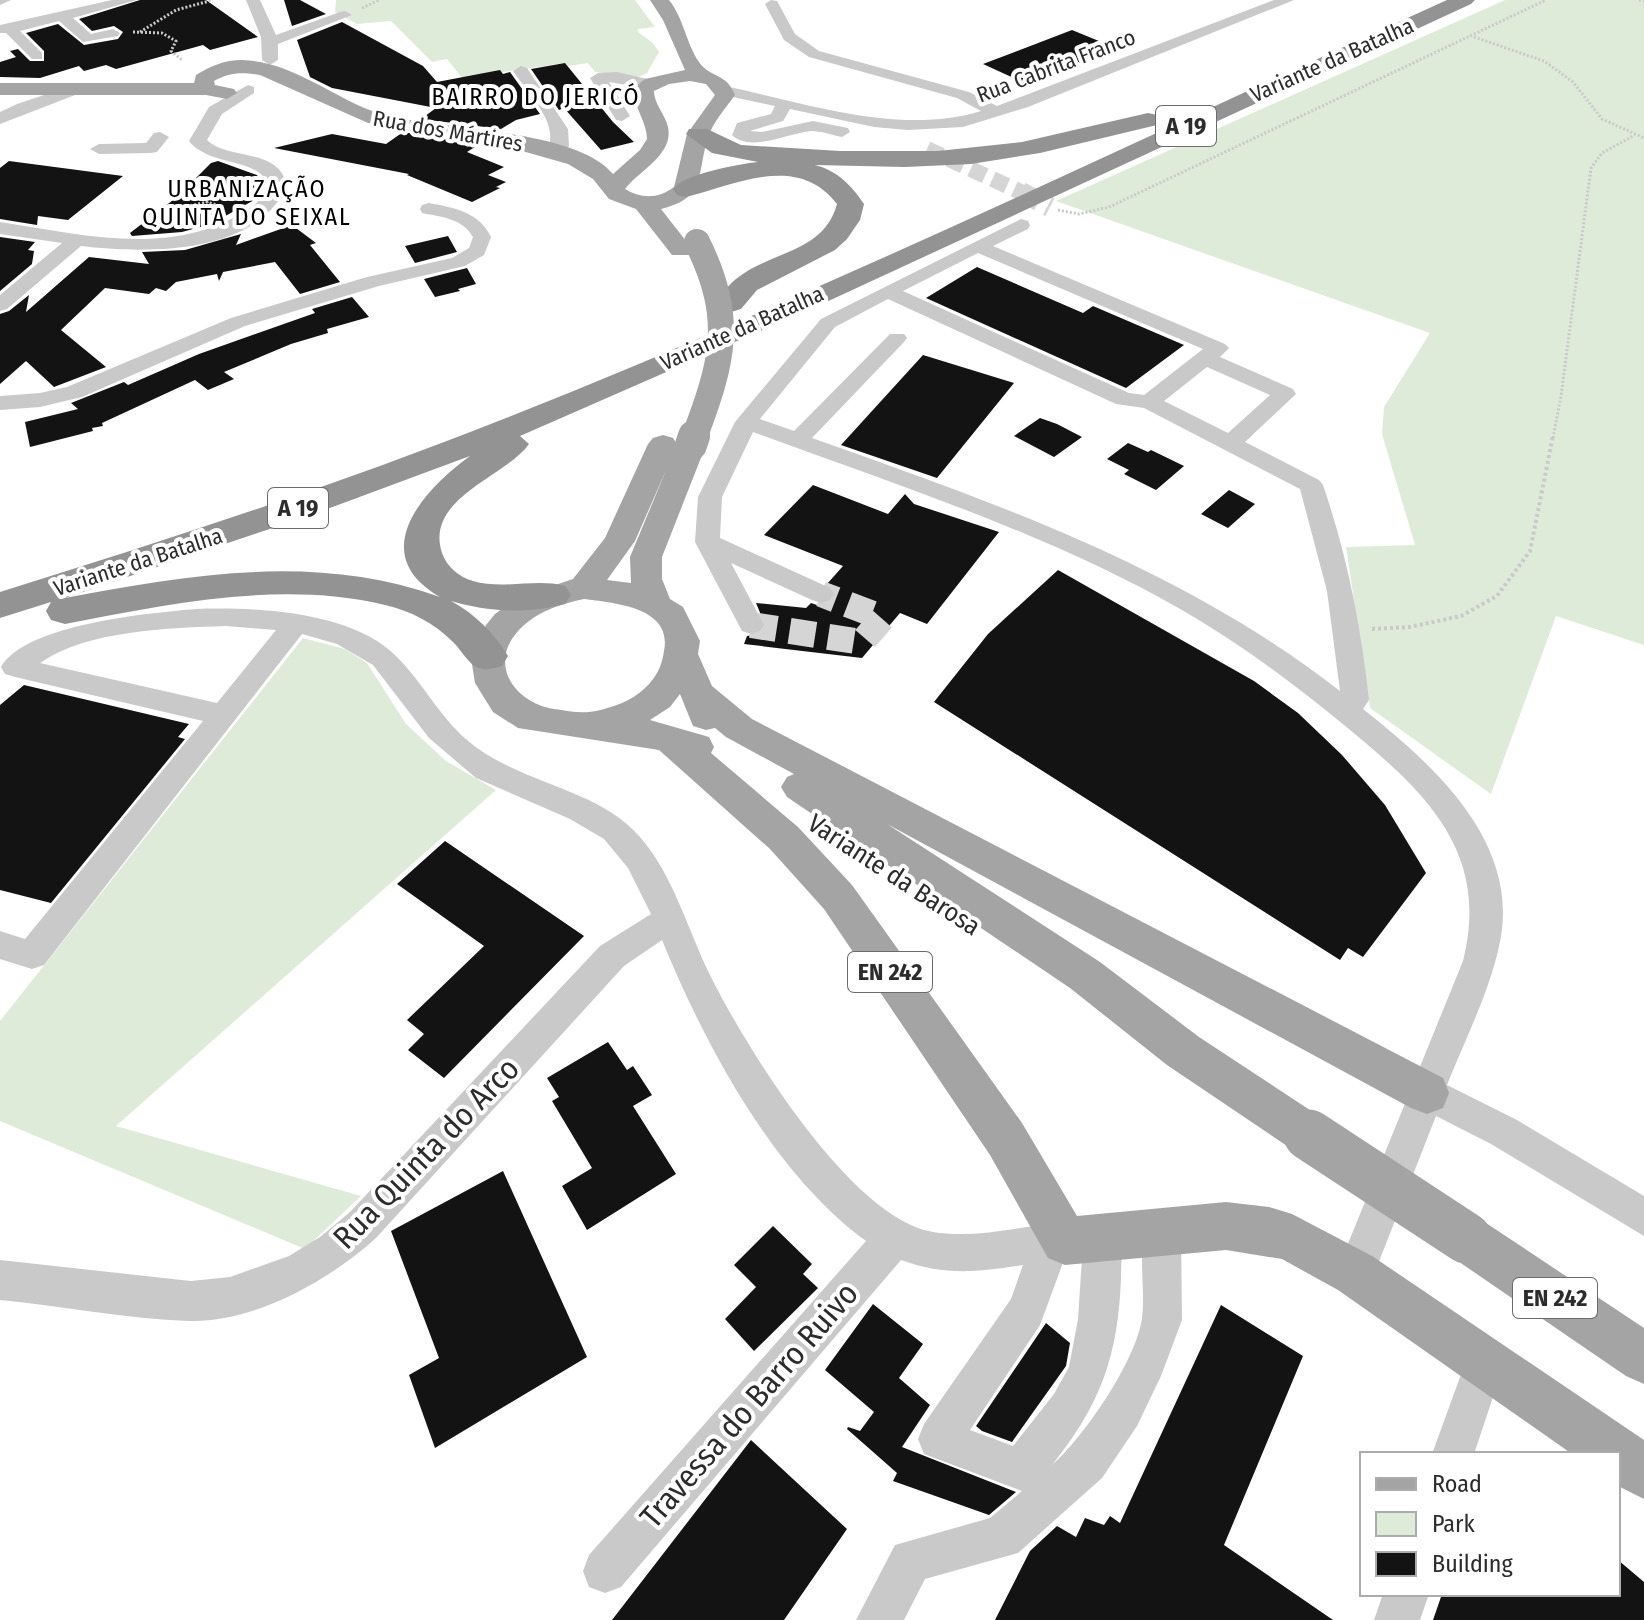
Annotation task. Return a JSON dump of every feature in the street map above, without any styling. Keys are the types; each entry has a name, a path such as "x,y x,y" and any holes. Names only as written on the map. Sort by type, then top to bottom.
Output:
{"highway":[{"name":"Variante da Batalha","path":"623,349 1420,0"},
{"name":"Variante da Batalha","path":"0,605 155,557 356,488 590,395 1464,0"},
{"path":"702,126 721,148 741,153 938,159 1030,148 1102,128 1148,120"},
{"path":"682,192 737,171 784,168 829,180 847,195 851,204 850,216 827,242 746,285 731,303"},
{"path":"568,591 502,598 475,595 453,587 429,567 421,553 420,536 424,522 433,509 459,481 501,450 590,395"},
{"name":"Variante da Batalha","path":"0,576 224,505 343,463 441,423"},
{"path":"0,623 144,595 209,587 337,586 390,594 434,608 471,636 488,656"}],"main road":[{"path":"659,0 678,28 682,52 701,76"},
{"path":"615,185 653,148 660,129 642,93 682,52"},
{"path":"10,98 75,86 215,86 260,80 250,65 215,86"},
{"path":"654,601 646,579 646,557 700,345 698,297 682,192 702,126 725,91 710,78 701,76 656,82"},
{"name":"Rua dos Mártires","path":"260,80 312,92 352,112 386,122 511,142 587,162 628,159 653,148"},
{"path":"10,98 75,86"},
{"name":"Rua dos Mártires","path":"587,162 615,185 614,190 622,197 644,203 689,246"},
{"path":"644,203 682,192"},
{"path":"568,591 619,541 677,445"},
{"path":"488,656 495,637 509,620 528,605 568,591 609,588 633,592 654,601"},
{"name":"EN 242","path":"488,656 489,680 503,702 528,718 560,726 595,725 622,719 655,701 677,677 690,676 683,636 673,616 654,601"},
{"path":"690,676 739,728 1427,1093"},
{"name":"Variante da Barosa","path":"690,676 705,716 728,739 1085,975 1183,1051 1644,1358"},
{"name":"Variante da Barosa","path":"595,725 671,739 692,745 719,759 1075,993 1183,1051"},
{"name":"EN 242","path":"671,739 784,838 838,897 1073,1240"},
{"path":"1073,1240 1226,1226 1269,1231 1292,1238 1355,1273 1615,1452"},
{"path":"1620,1455 1644,1472"}],"street":[{"path":"5,29 130,0"},
{"path":"253,0 272,52 260,80"},
{"name":"Rua Cabrita Franco","path":"725,91 859,120 908,125 947,124 997,113 1287,0"},
{"path":"772,4 789,37 814,54 963,95 997,113"},
{"path":"0,228 154,244 180,242 231,227 265,206 275,189 271,172 255,162 209,151 200,145 199,136 215,86 269,44 345,15"},
{"path":"62,16 88,39 113,33"},
{"path":"5,29 37,56"},
{"path":"521,71 555,124 561,140 554,152"},
{"path":"622,116 598,78 656,82"},
{"path":"0,119 10,98 75,86"},
{"path":"785,103 777,117 743,127 740,135 762,137 813,126 912,141 927,149"},
{"name":"Rua Cabrita Franco","path":"702,126 737,110 785,103"},
{"path":"511,142 541,133 555,124"},
{"path":"99,149 151,148 160,137"},
{"path":"0,403 40,400 74,392 238,322 363,284 458,262 477,251 482,242 479,228 462,217 429,209"},
{"path":"751,625 707,542 710,497 746,422 828,323 1021,225"},
{"path":"0,305 79,238"},
{"path":"977,246 1218,348 1149,402"},
{"path":"887,291 1124,399 1149,402 1311,485 1322,517 1349,629 1355,700 1347,711"},
{"path":"797,441 897,338"},
{"path":"1205,358 1285,394 1230,443"},
{"path":"746,422 1030,526 1127,571 1229,626 1347,711 1404,757 1442,798 1475,858 1487,919 1479,961 1355,1273"},
{"path":"707,542 821,594"},
{"path":"8,675 27,655 60,642 106,630 209,618 251,618 304,626 357,642 389,665 445,737 470,759 518,787 606,825 627,843 646,868 722,1035 752,1082 835,1188 862,1215 893,1239 928,1251 954,1252 1073,1240"},
{"path":"0,945 32,955 223,715 304,626"},
{"path":"8,675 223,715"},
{"name":"Rua Quinta do Arco","path":"0,1280 191,1301 230,1297 300,1272 334,1251 363,1225 612,956 668,921"},
{"path":"1427,1093 1504,1132 1644,1217"},
{"path":"879,1620 911,1561 1002,1537 1087,1463 1122,1411 1147,1362 1162,1320 1162,1233"},
{"name":"Travessa do Barro Ruivo","path":"605,1571 893,1239"},
{"path":"1073,1240 1095,1346 1089,1370 1069,1408 1021,1470 939,1439 1026,1311 1073,1240"},
{"path":"1454,1452 1485,1361"},
{"path":"1397,1620 1405,1596"}],"path":[{"path":"139,32 176,10 213,0"},
{"path":"1050,207 1079,214 1109,207 1546,0"},
{"path":"133,32 162,33 176,41 171,51 182,60"},
{"path":"1473,37 1544,61 1573,82 1602,119 1644,138"},
{"path":"1349,629 1410,627 1461,616 1497,596 1530,551 1561,396 1591,168 1602,153 1635,135"},
{"path":"167,211 209,200 214,193 212,189 197,182"}],"green space":[{"path":"336,0 635,0 655,27 638,29 638,32 659,52 647,73 638,77 595,72 588,63 568,66 565,63 462,78 447,59 432,62 391,21 357,24 335,12"},
{"path":"1505,0 1644,0 1644,645 1556,616 1491,794 1370,708 1346,547 1415,545 1382,434 1384,407 1430,333 1056,201"},
{"path":"303,638 345,649 367,663 406,724 446,761 496,790 116,1126 361,1196 305,1249 0,1121 0,1021"}],"building":[{"path":"140,0 206,0 258,37 210,50 203,45 116,69 106,65 84,71 79,66 40,78 0,77 0,62 16,57 10,51 18,49 30,61 44,61 44,51 26,33 58,24 84,45 118,39 123,32 114,26 92,31 79,19"},
{"path":"284,0 300,0 326,14 292,26"},
{"path":"342,22 423,66 437,82 500,70 503,74 510,72 540,114 516,120 501,129 421,119 436,108 332,88 310,77 297,40"},
{"path":"1072,30 1116,48 1027,84 983,64"},
{"path":"565,63 613,122 634,142 601,150 564,108 559,110 531,69"},
{"path":"403,132 478,145 467,152 504,167 488,175 506,182 472,202 409,174 274,148 332,134 386,144"},
{"path":"9,161 123,176 68,220 38,216 37,225 0,219 0,168"},
{"path":"218,161 257,175 262,186 256,199 211,224 182,232 132,236 130,233 177,197 211,163"},
{"path":"292,225 316,243 310,245 340,282 300,294 275,262 223,272 219,281 217,274 176,282 166,291 156,288 149,294 105,288 61,330 106,367 54,387 26,361 0,384 0,314 9,311 29,295 26,312 89,257 149,264 142,252 185,250 241,234 236,245"},
{"path":"448,236 457,252 415,263 405,246"},
{"path":"0,237 35,242 28,250 34,251 32,264 0,291"},
{"path":"977,267 1083,313 1093,306 1184,345 1126,388 926,298"},
{"path":"467,268 476,284 458,289 460,291 435,297 424,279"},
{"path":"352,297 369,317 327,329 328,333 291,344 224,372 234,379 208,390 195,380 102,423 103,426 92,428 93,431 30,447 25,422 78,409 71,403 124,382 128,385 199,354 315,313 312,309"},
{"path":"923,355 1014,383 937,478 841,445"},
{"path":"1040,418 1082,437 1054,457 1014,436"},
{"path":"1128,443 1184,466 1156,490 1124,474 1129,470 1107,459"},
{"path":"813,485 888,514 905,494 914,504 999,532 927,624 900,613 862,658 744,644 747,636 761,634 766,627 756,603 806,608 811,603 820,606 831,603 836,596 832,586 827,584 843,566 764,535"},
{"path":"1229,490 1255,504 1228,528 1201,514"},
{"path":"1058,570 1254,681 1298,713 1342,755 1385,805 1426,873 1363,957 1348,948 1340,960 934,702 988,634"},
{"path":"24,685 189,724 178,737 185,739 51,903 0,890 0,705"},
{"path":"445,841 584,936 444,1078 408,1050 424,1034 407,1020 484,946 397,884"},
{"path":"608,1042 627,1070 633,1066 652,1095 633,1106 676,1174 587,1230 562,1186 592,1168 552,1101 559,1097 547,1078"},
{"path":"503,1171 587,1357 435,1448 409,1375 439,1358 391,1231"},
{"path":"773,1226 812,1264 803,1274 818,1288 754,1351 725,1319 756,1287 734,1265"},
{"path":"873,1304 923,1344 899,1378 930,1405 902,1447 1016,1492 989,1515 893,1481 897,1473 847,1429 860,1431 874,1412 825,1370"},
{"path":"1221,1305 1303,1356 1224,1545 1333,1620 995,1620 1030,1551 1057,1526 1076,1537 1085,1518 1104,1525 1110,1516 1120,1523"},
{"path":"1046,1323 1070,1343 1066,1366 1012,1442 982,1431 976,1426"},
{"path":"751,1440 847,1529 784,1620 612,1620"},
{"path":"1620,1562 1644,1582 1644,1620 1433,1620 1441,1596 1620,1596"}],"tunnel":[{"path":"927,149 1024,193"},
{"path":"1024,193 1050,207"},
{"path":"751,625 862,642 883,618 821,594"}],"district":[{"name":"BAIRRO DO JERICÓ","path":"536,97"},
{"name":"URBANIZAÇÃO QUINTA DO SEIXAL","path":"247,203"}]}
